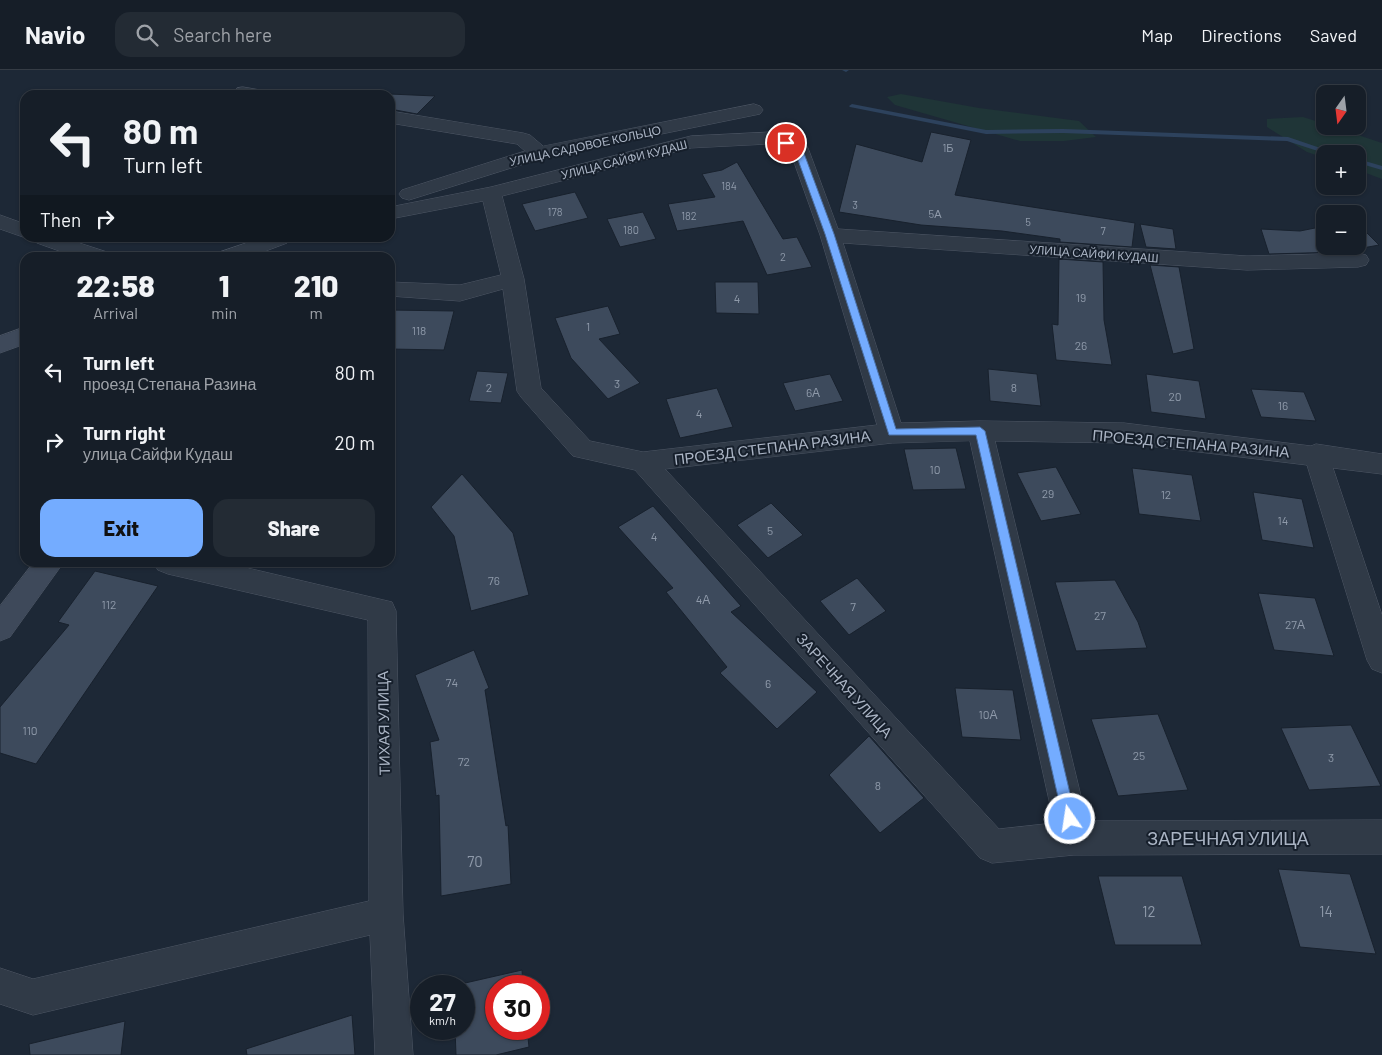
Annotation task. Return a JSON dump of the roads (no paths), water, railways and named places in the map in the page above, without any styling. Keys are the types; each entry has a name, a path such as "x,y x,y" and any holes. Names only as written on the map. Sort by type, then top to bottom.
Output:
{"main road":[{"path":"0,345 20,337"},
{"path":"0,628 46,567"}],"street":[{"name":"УЛИЦА САДОВОЕ КОЛЬЦО","path":"395,198 538,153 754,110"},
{"path":"395,118 522,139 538,153"},
{"name":"УЛИЦА САЙФИ КУДАШ","path":"395,212 491,192 691,142 773,138 798,148 830,234 892,433"},
{"path":"395,289 460,293 513,279 491,192"},
{"path":"0,222 20,229"},
{"name":"УЛИЦА САЙФИ КУДАШ","path":"830,234 1247,263 1358,260"},
{"path":"56,242 85,252"},
{"path":"255,252 273,242"},
{"name":"ПРОЕЗД СТЕПАНА РАЗИНА","path":"513,279 529,391 582,449 643,462 892,433 980,431 1124,433 1316,454 1382,464"},
{"path":"980,431 1074,838"},
{"path":"1316,454 1382,660"},
{"name":"ЗАРЕЧНАЯ УЛИЦА","path":"643,462 992,846 1074,838 1382,838"},
{"name":"ТИХАЯ УЛИЦА","path":"190,567 382,611 386,914 394,1055"},
{"path":"0,986 32,997 386,914"}],"waterway":[{"path":"852,106 986,132 1063,131 1288,139 1316,148"},
{"path":"1366,163 1382,168"}]}
